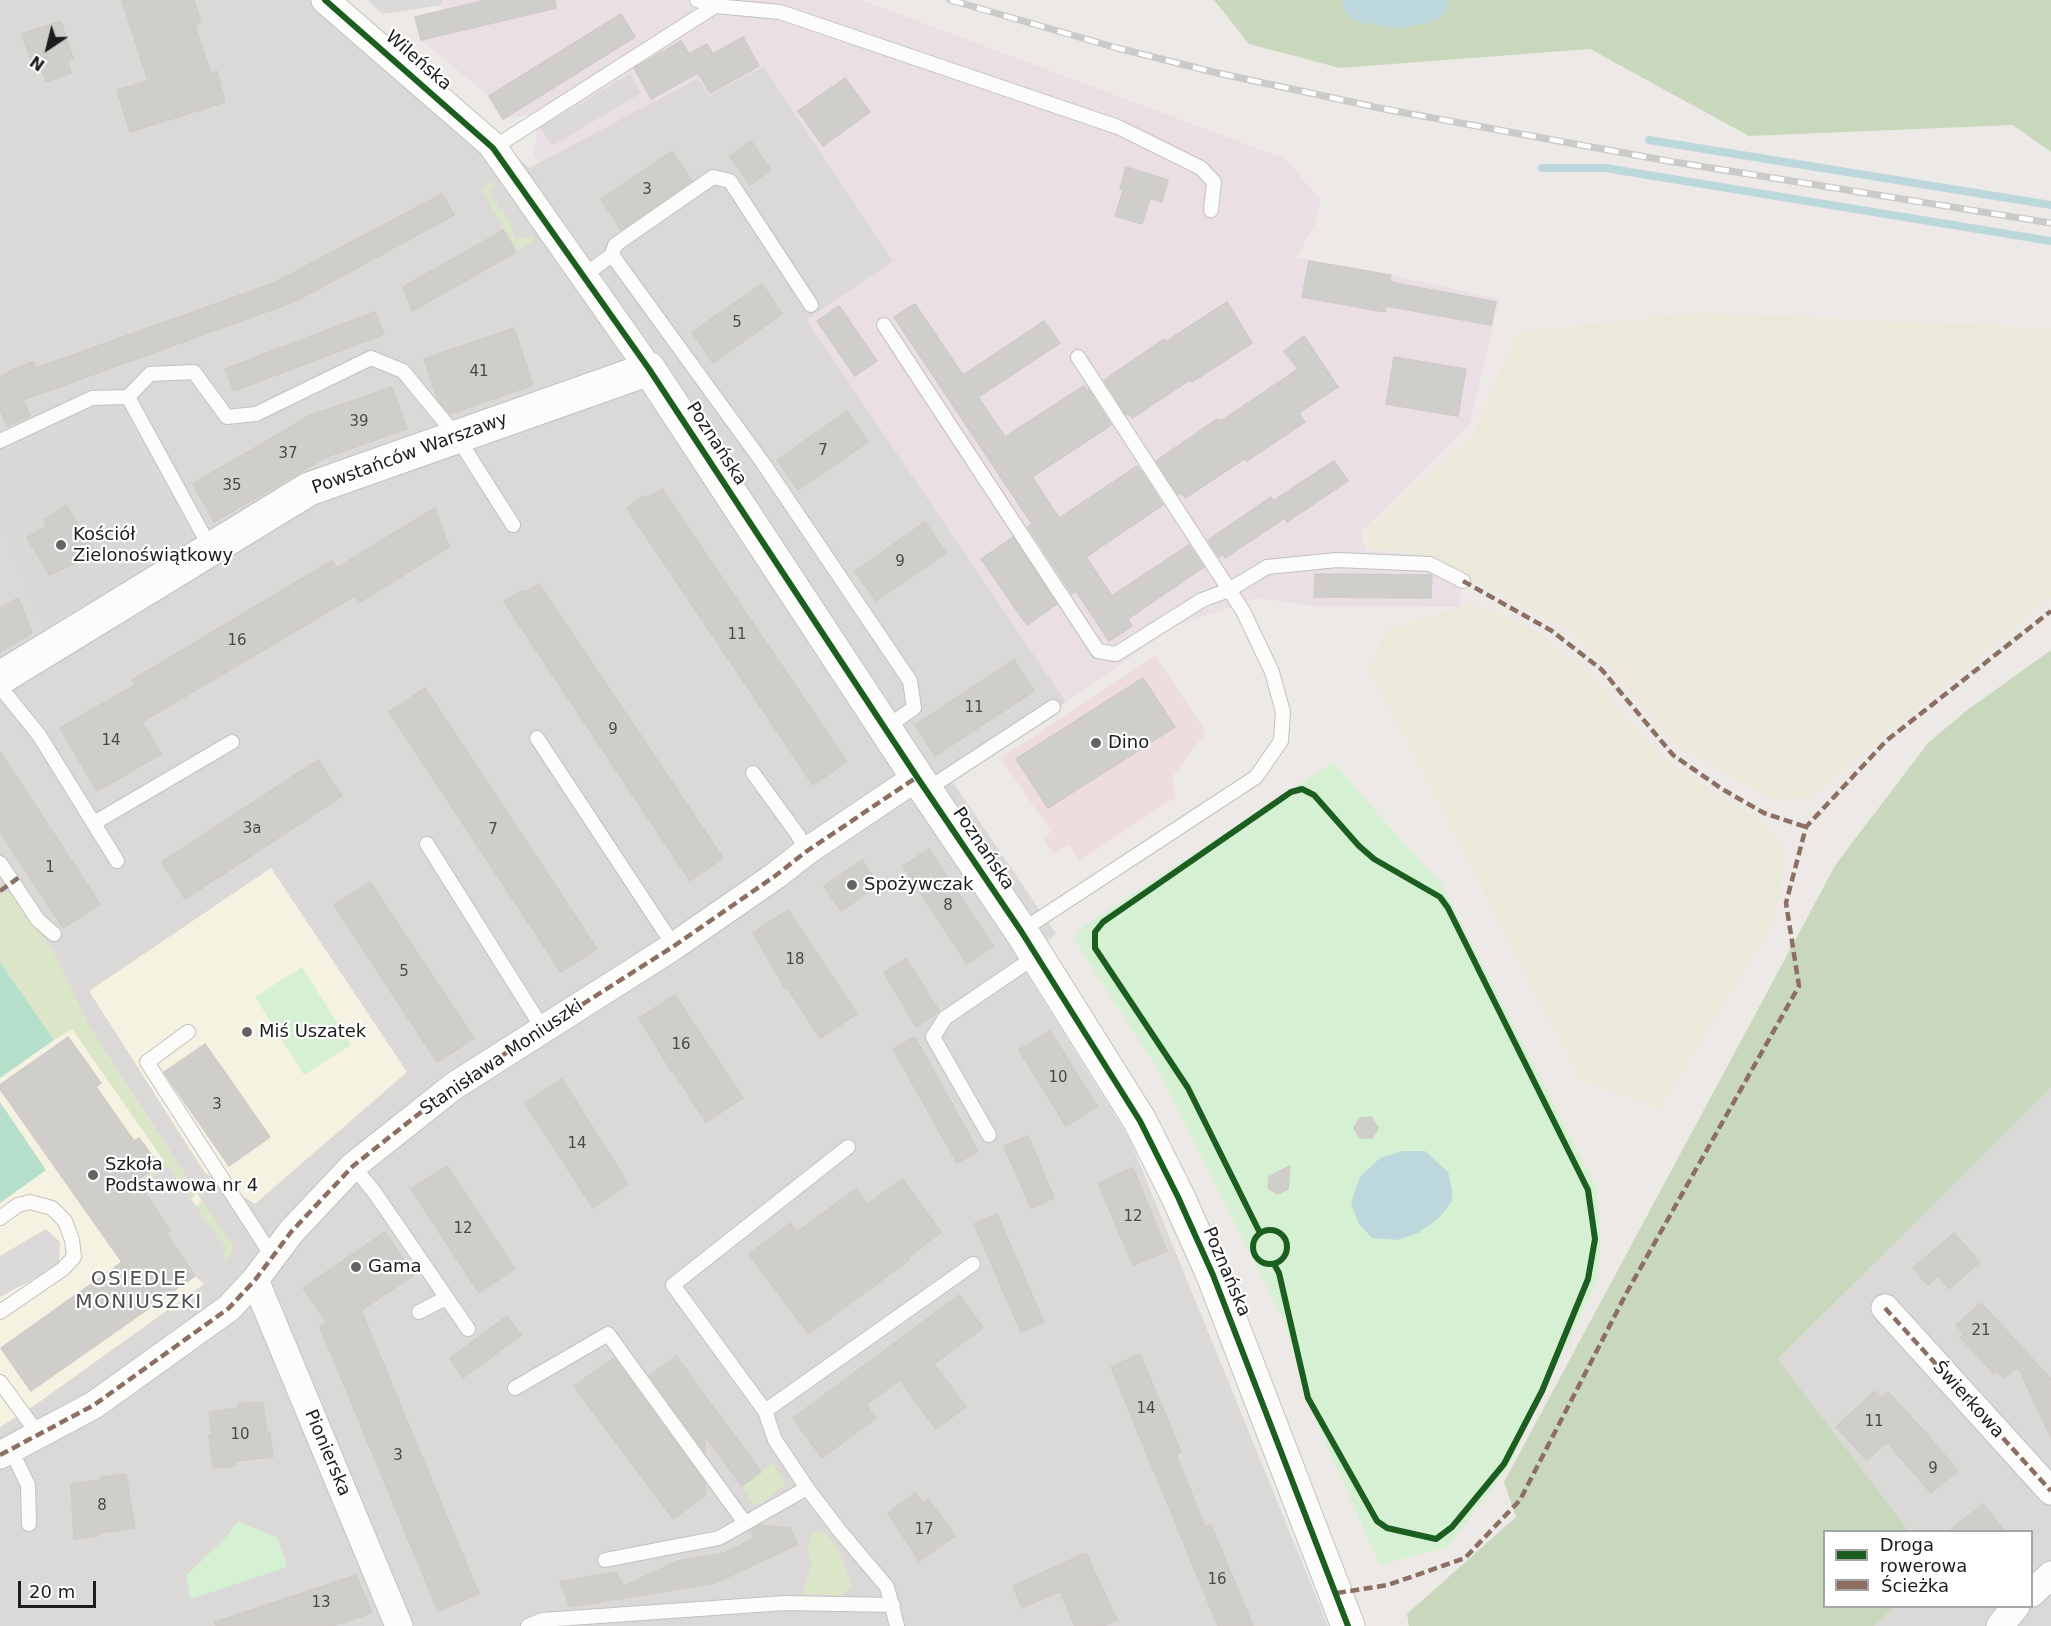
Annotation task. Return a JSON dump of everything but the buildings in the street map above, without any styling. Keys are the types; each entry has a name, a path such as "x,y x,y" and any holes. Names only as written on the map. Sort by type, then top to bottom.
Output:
{"street":[{"name":"Wileńska","path":"325,0 492,146"},
{"name":"Poznańska","path":"492,146 649,369 921,784 1029,944 1140,1121 1178,1197 1217,1286 1348,1626"},
{"name":"Powstańców Warszawy","path":"0,678 309,489 649,369"},
{"name":"Stanisława Moniuszki","path":"6,1453 94,1405 229,1308 255,1280 291,1232 353,1166 454,1086 674,946 807,851 921,784"},
{"name":"Pionierska","path":"255,1280 399,1626"},
{"name":"Świerkowa","path":"1885,1308 2051,1491"},
{"path":"2033,1591 2051,1575"},
{"path":"2000,1626 2014,1608"}],"lane":[{"path":"697,0 715,6 780,12 1118,127 1201,168 1214,182 1211,210"},
{"path":"492,146 715,6"},
{"path":"583,276 612,255 615,245 713,177 730,180 811,306"},
{"path":"612,255 763,463 910,681 914,708 885,728"},
{"path":"884,325 1098,651 1116,654 1202,600 1229,590 1267,567 1337,560 1430,564 1463,581"},
{"path":"989,1135 933,1037 945,1018 1029,944 1256,777 1281,741 1283,712 1272,672 1243,611 1078,357"},
{"path":"0,441 92,398 128,397 150,374 194,372 227,417 256,414 371,358 403,371 457,437 513,525"},
{"path":"128,397 211,549"},
{"path":"0,687 39,735 117,861"},
{"path":"921,784 1053,707"},
{"path":"537,738 674,946"},
{"path":"94,823 232,742"},
{"path":"753,773 807,851"},
{"path":"427,844 543,1029"},
{"path":"0,863 38,920 54,934"},
{"path":"189,1032 147,1062 272,1256"},
{"path":"848,1147 673,1285 765,1411 775,1440 807,1488 887,1587 897,1626"},
{"path":"353,1166 375,1193 468,1329"},
{"path":"0,1218 18,1205 30,1202 52,1208 65,1221 72,1240 74,1257 63,1269 0,1312"},
{"path":"765,1411 973,1264"},
{"path":"419,1312 446,1298"},
{"path":"515,1388 608,1334 745,1523"},
{"path":"0,1382 39,1435"},
{"path":"6,1453 28,1485 29,1524"},
{"path":"605,1560 719,1538 807,1488"},
{"path":"528,1626 542,1620 785,1603 893,1605"}],"shaded area":[{"path":"0,0 341,0 529,168 698,78 709,95 763,66 894,261 807,320 1066,702 952,781 1056,934 1018,960 1129,1138 1328,1626 0,1626"},
{"path":"368,0 442,0 442,5 382,14"},
{"path":"442,0 861,0 1285,159 1321,200 1314,225 1296,258 1391,275 1499,299 1470,423 1361,532 1366,551 1428,556 1461,573 1460,607 1313,606 1258,598 1175,626 1066,702 806,320 893,261 763,67 709,95 698,78 540,162 534,155 537,129 527,115 503,119 489,96 421,40 415,17 443,10"},
{"path":"630,74 641,93 552,146 540,127"},
{"path":"506,185 540,235 515,239 509,219 505,219 503,210 498,211 497,201 494,201 490,195 490,187"},
{"path":"1698,313 2051,328 2051,597 1810,798 1773,800 1679,746 1611,668 1569,629 1428,556 1369,548 1366,531 1474,434 1517,332"},
{"path":"100,412 114,412 124,417 186,535 43,627 0,516 0,457"},
{"path":"1471,604 1503,615 1538,632 1590,675 1664,760 1765,824 1786,853 1773,923 1660,1109 1580,1079 1370,670 1385,630"},
{"path":"660,630 759,768 748,776 757,789 729,809 621,658"},
{"path":"1155,656 1206,732 1173,776 1172,784 1176,797 1080,861 1068,844 1054,854 1043,838 1051,832 1001,758"},
{"name":"Miś Uszatek","path":"271,868 407,1072 255,1204 205,1173 89,991"},
{"name":"Szkoła Podstawowa nr 4","path":"7,899 217,1224 224,1263 204,1284 38,1403 0,1427 0,903"},
{"path":"2051,1088 2051,1626 1874,1626 1894,1608 2033,1608 2033,1530 1908,1530 1778,1359"},
{"path":"168,1166 225,1247 224,1263 204,1284 195,1276 166,1233 170,1230 139,1185"},
{"path":"46,1229 60,1242 59,1266 0,1297 0,1256"}],"green space":[{"path":"1214,0 2051,0 2051,152 2013,125 1749,136 1590,49 1340,68 1249,44"},
{"path":"495,181 497,186 490,187 509,219 515,239 532,236 535,240 516,251 481,189"},
{"path":"2051,650 2051,1088 1778,1359 1908,1530 1823,1530 1823,1608 1894,1608 1874,1626 1409,1626 1407,1614 1516,1517 1504,1482 1836,864 1928,743 1966,711"},
{"path":"1333,762 1440,882 1596,1187 1601,1248 1597,1281 1508,1467 1448,1547 1380,1565 1313,1414 1283,1318 1157,1068 1074,939 1083,927"},
{"path":"10,890 52,949 91,1029 197,1193 191,1199 168,1166 139,1185 136,1181 164,1161 72,1029 54,1040 0,962 0,895"},
{"path":"0,962 54,1040 0,1078"},
{"path":"302,967 351,1045 304,1075 255,997"},
{"path":"0,1102 46,1170 0,1203"},
{"path":"202,1201 235,1248 224,1263 225,1247 196,1206"},
{"path":"772,1463 786,1484 762,1502 754,1505 742,1486"},
{"path":"238,1521 278,1538 287,1567 191,1599 186,1576 226,1537"},
{"path":"813,1531 826,1534 837,1547 852,1586 841,1596 803,1594 812,1563 807,1548"}],"water":[{"path":"1402,1151 1425,1151 1448,1172 1452,1201 1439,1218 1418,1233 1397,1240 1372,1238 1359,1224 1351,1203 1360,1177 1380,1158"}],"waterway":[{"path":"1365,0 1398,5 1425,0"},
{"path":"1649,140 2051,205"},
{"path":"1542,168 1605,168 2051,241"}],"railway":[{"path":"950,0 1117,48 1213,72 1384,109 1668,161 2051,223"}],"marked path":[{"path":"1463,581 1552,631 1602,670 1673,755 1722,789 1764,813 1806,827"},
{"path":"1337,1593 1388,1585 1465,1558 1520,1500 1627,1292 1799,986 1786,903 1806,827 1886,741 2051,611"},
{"path":"0,1455 94,1405 229,1308 255,1280 291,1232 353,1166 454,1086 674,946 807,851 917,777"},
{"path":"0,891 21,876"},
{"path":"1885,1308 2051,1491"}],"cycle path":[{"path":"325,0 493,148 649,369 1021,931 1140,1121 1178,1197 1213,1275 1348,1626"},
{"path":"1260,1233 1188,1088 1095,948 1095,932 1103,922 1291,792 1302,789 1314,795 1359,846 1374,859 1440,897 1448,908 1588,1190 1595,1239 1588,1279 1542,1391 1504,1464 1452,1527 1436,1539 1387,1528 1377,1521 1308,1398 1279,1273 1274,1264"},
{"path":"1270,1230 1282,1235 1287,1247 1282,1259 1270,1264 1258,1259 1253,1247 1258,1235 1270,1230"}],"place":[{"name":"Kościół Zielonoświątkowy","path":"61,545"},
{"name":"Dino","path":"1096,743"},
{"name":"Spożywczak","path":"852,885"},
{"name":"Miś Uszatek","path":"247,1032"},
{"name":"Szkoła Podstawowa nr 4","path":"93,1175"},
{"name":"Gama","path":"356,1267"}],"district":[{"name":"OSIEDLE MONIUSZKI","path":"139,1292"}]}
